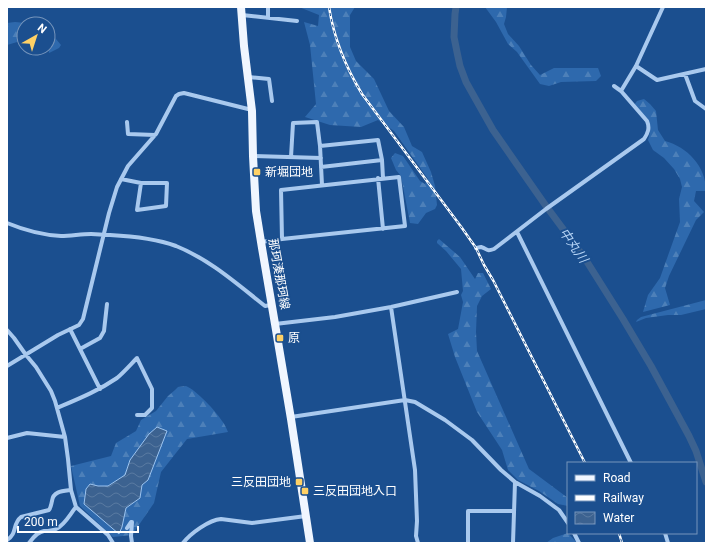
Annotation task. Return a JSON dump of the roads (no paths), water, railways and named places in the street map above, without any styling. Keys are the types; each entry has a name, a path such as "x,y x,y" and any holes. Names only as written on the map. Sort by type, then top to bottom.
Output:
{"main road":[{"name":"那珂湊那珂線","path":"242,11 244,46 252,110 252,156 256,211 291,416 310,543"}],"street":[{"path":"268,7 268,18"},
{"path":"621,91 636,66 663,7"},
{"path":"242,11 268,18 297,21"},
{"path":"636,66 657,80 706,69"},
{"path":"685,74 695,101 706,109"},
{"path":"248,77 269,79 272,101"},
{"path":"476,248 481,247 490,251 494,249 644,139 649,129 647,121 621,91 614,86"},
{"path":"7,366 79,325 85,314 95,268 115,194 121,179 128,166 159,129 176,96 184,93 252,110"},
{"path":"128,122 128,134 155,135"},
{"path":"291,157 293,123 317,122 322,185"},
{"path":"320,146 378,140 382,160 383,178"},
{"path":"252,156 321,158"},
{"path":"321,167 382,160"},
{"path":"261,242 405,226 399,176 281,190 282,239"},
{"path":"378,178 383,229"},
{"path":"121,179 141,183 167,183 166,206 137,210 141,183"},
{"path":"7,223 30,231 53,235 62,236 92,234 133,237 176,246 197,256 216,268 265,306 272,305"},
{"path":"517,232 631,462"},
{"path":"275,324 335,317 391,307 457,292"},
{"path":"80,349 100,338 104,331 107,304"},
{"path":"391,307 415,470 417,521 416,536 418,543"},
{"path":"70,329 100,389"},
{"path":"7,330 36,367 51,391 65,437 71,490 76,507 108,535 111,542"},
{"path":"57,408 100,389 118,377 137,358 152,389 152,408 145,415 137,415"},
{"path":"291,416 405,400 415,402 445,420 467,436 515,482 548,501 559,510 567,522"},
{"path":"7,438 27,433 65,437"},
{"path":"513,543 515,482"},
{"path":"7,540 14,534 18,519 48,510 51,507 53,496 59,492 71,490"},
{"path":"29,543 38,533 42,531 58,529 76,507"},
{"path":"468,543 468,511 513,512"},
{"path":"183,543 200,528 217,519 252,523 306,516"},
{"path":"127,528 132,522 132,543"},
{"path":"574,534 579,543"}],"water":[{"path":"157,427 167,431 148,480 142,485 140,498 126,508 119,534 84,504 86,489 90,484 108,486 125,475 130,460 149,434"}],"waterway":[{"name":"中丸川","path":"456,7 454,37 460,66 466,82 493,130 584,257 623,319 651,366 689,436 696,451 706,482"}],"railway":[{"path":"329,7 337,41 345,63 356,84 476,248 584,462"},
{"path":"619,534 622,543"}],"place":[{"name":"新堀団地","path":"257,172"},
{"name":"原","path":"280,338"},
{"name":"三反田団地","path":"299,482"},
{"name":"三反田団地入口","path":"305,491"}]}
